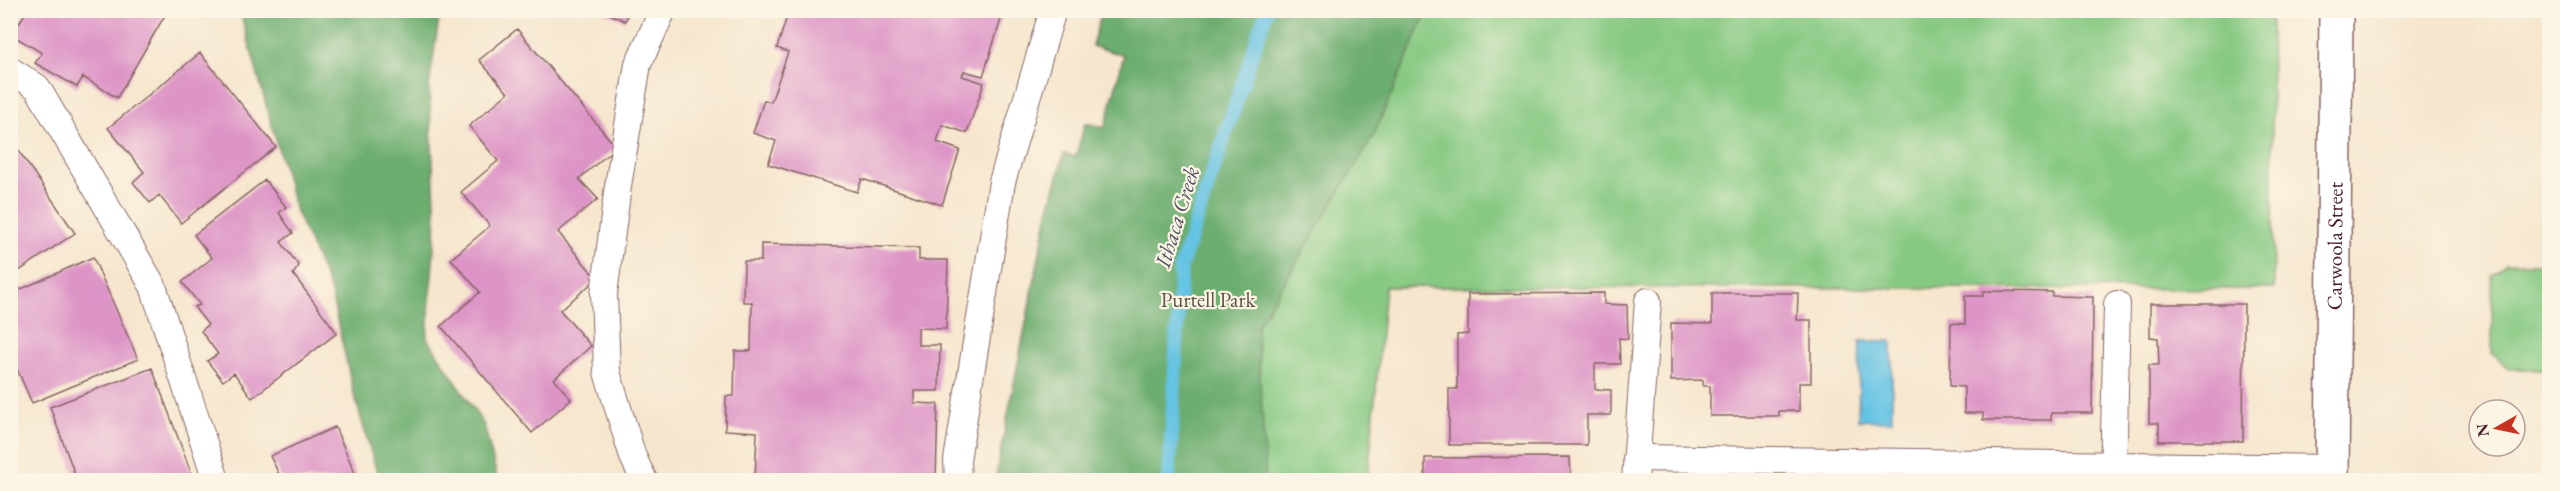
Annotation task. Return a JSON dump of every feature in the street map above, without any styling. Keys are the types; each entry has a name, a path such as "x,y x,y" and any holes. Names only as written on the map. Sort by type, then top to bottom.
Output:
{"street":[{"name":"Carwoola Street","path":"2332,474 2336,10"}],"lane":[{"path":"644,480 633,457 607,372 604,294 618,186 638,64 663,10"},
{"path":"958,480 957,460 1002,182 1053,10"},
{"path":"10,70 37,87 153,286 216,480"},
{"path":"1648,301 1635,469 2332,474"},
{"path":"2113,473 2117,304"}],"green space":[{"path":"240,11 440,11 429,87 436,222 427,338 484,425 498,480 379,480 354,394 330,289 295,209"},
{"name":"Purtell Park","path":"1102,11 2271,11 2274,289 1385,287 1368,480 995,480 1048,212 1064,154 1076,157 1085,123 1105,128 1124,55 1092,46"},
{"path":"1102,11 1427,11 1374,135 1257,327 1266,480 995,480 1048,212 1064,154 1076,157 1085,123 1105,128 1124,55 1092,46"},
{"path":"2506,263 2549,263 2549,369 2509,369 2492,353 2492,275"}],"water":[{"path":"1860,341 1892,341 1892,421 1858,420"}],"building":[{"path":"27,10 168,10 117,98 83,77 77,87 35,63 42,53 12,35"},
{"path":"601,10 630,10 625,21"},
{"path":"789,10 1004,10 983,76 964,71 962,76 984,83 967,133 942,125 937,142 960,150 942,205 862,179 857,192 768,164 776,141 753,133 764,100 771,102 788,52 777,48"},
{"path":"517,29 616,147 579,179 598,199 558,232 597,279 560,310 591,346 554,379 571,399 532,433 441,326 480,292 451,259 490,226 461,192 498,161 469,126 508,93 479,60"},
{"path":"200,53 276,147 181,223 159,195 150,203 133,182 144,172 108,128"},
{"path":"12,141 75,233 10,277 10,142"},
{"path":"265,180 286,207 279,213 293,233 281,242 299,266 293,274 337,333 252,398 234,373 223,381 207,361 218,354 201,331 208,325 194,307 200,305 182,282 212,258 194,235"},
{"path":"761,244 919,248 919,260 948,260 946,329 918,328 918,345 940,345 939,391 914,391 914,403 938,404 936,480 755,480 757,432 725,430 726,396 734,396 735,351 751,351 752,302 743,302 744,261 761,261"},
{"path":"93,257 138,359 32,403 10,353 10,294"},
{"path":"1983,291 2052,292 2052,296 2093,297 2092,413 2051,413 2051,420 1983,420 1983,413 1964,413 1964,387 1950,386 1951,323 1965,324 1965,296 1983,296"},
{"path":"1604,293 1604,304 1627,305 1628,339 1619,338 1620,364 1595,364 1595,389 1611,390 1611,415 1587,415 1587,445 1449,445 1449,389 1457,389 1457,335 1468,334 1468,294"},
{"path":"1712,293 1798,293 1797,320 1811,320 1811,383 1799,383 1799,411 1779,411 1779,416 1710,416 1710,386 1703,386 1703,380 1671,381 1671,323 1712,324"},
{"path":"2150,304 2244,304 2243,441 2159,441 2159,423 2149,423 2149,365 2159,365 2158,338 2150,337"},
{"path":"152,368 192,475 176,480 77,480 50,407"},
{"path":"335,427 358,480 282,480 270,456"},
{"path":"1570,457 1571,480 1425,480 1425,458"},
{"path":"1666,478 1712,478 1712,480 1666,480"}],"waterway":[{"name":"Ithaca Creek","path":"1169,480 1181,266 1267,10"}]}
